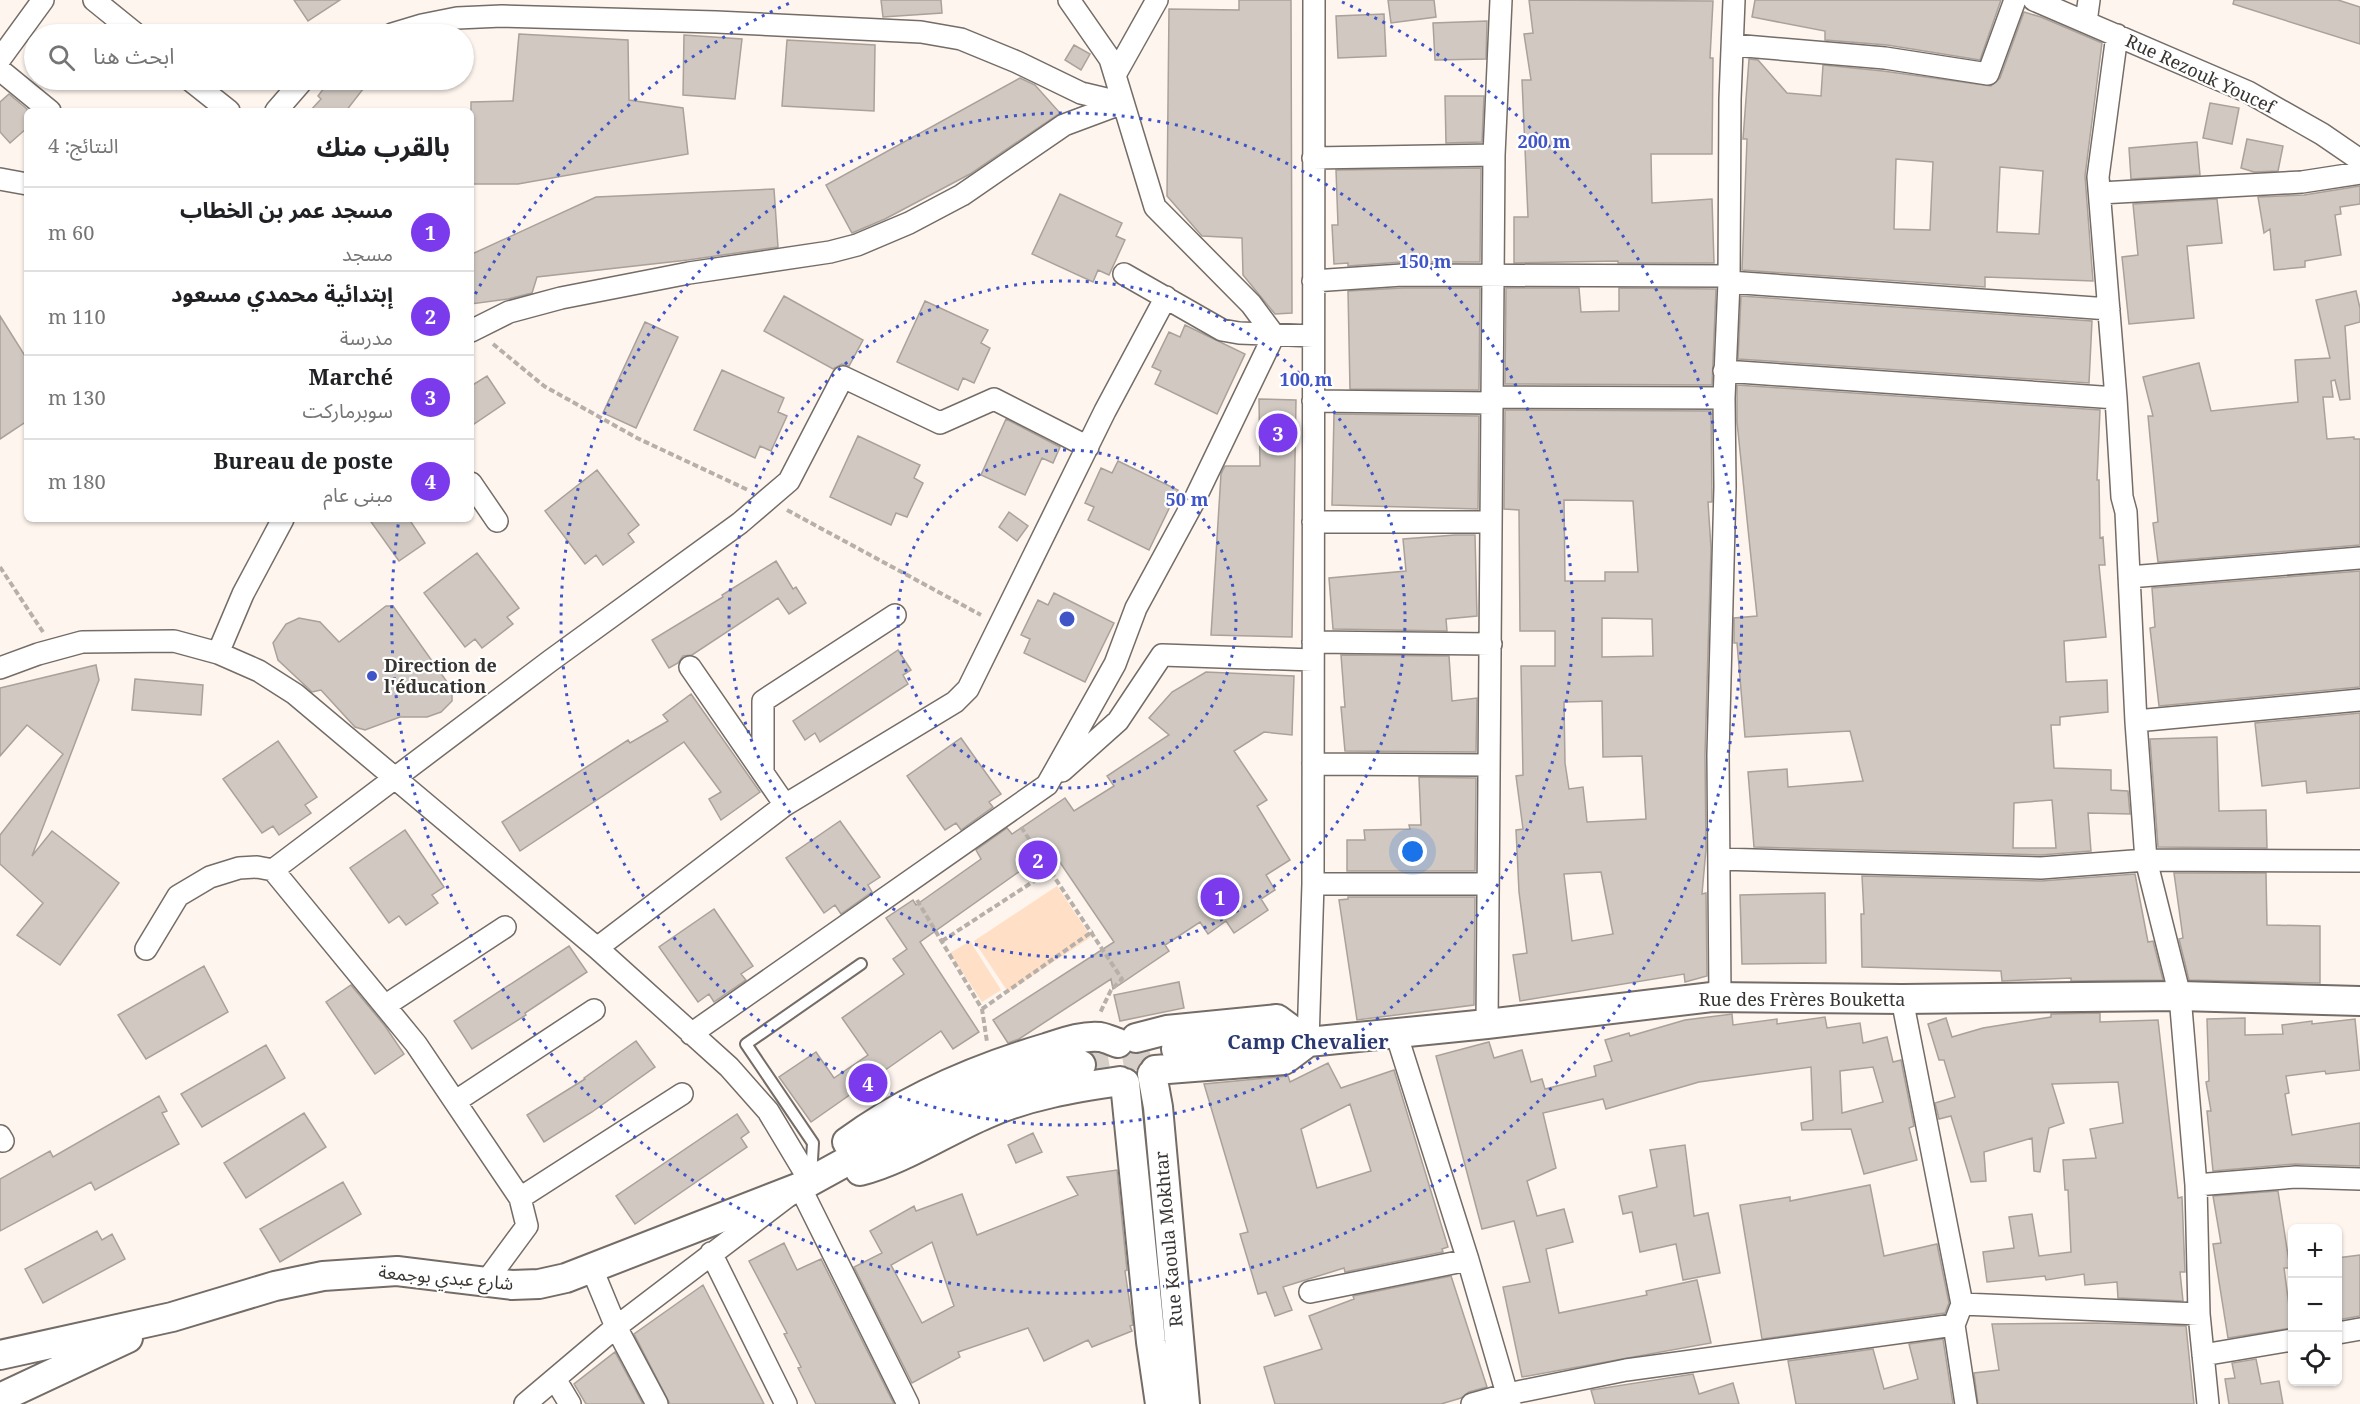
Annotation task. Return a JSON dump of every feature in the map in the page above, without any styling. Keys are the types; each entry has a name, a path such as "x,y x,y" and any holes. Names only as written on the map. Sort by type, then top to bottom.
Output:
{"main road":[{"name":"Rue des Frères Bouketta","path":"1176,1049 1284,1040 1308,1042 1720,997 1902,999 2180,996 2360,1001"},
{"path":"805,1184 863,1170 985,1114 1019,1102 1071,1088 1122,1082 1137,1084 1153,1072 1284,1060 1308,1042 1277,1018 1167,1030 1127,1040 1113,1048 1109,1062 1114,1076 1122,1082"},
{"path":"805,1184 950,1105 1085,1052 1100,1037 1127,1040 1150,1046 1155,1053 1153,1072"},
{"path":"805,1184 847,1142 870,1125 927,1093 1021,1055 1085,1052"},
{"name":"Rue Kaoula Mokhtar","path":"1153,1072 1185,1404"},
{"name":"Rue Kaoula Mokhtar","path":"1122,1082 1160,1404"},
{"name":"شارع عبدي بوجمعة","path":"0,1355 172,1317 275,1286 348,1273 397,1271 484,1283 539,1284 591,1269 805,1184"},
{"path":"0,1398 172,1317"}],"street":[{"path":"26,24 43,0"},
{"path":"94,0 124,24"},
{"path":"1069,0 1110,59 1155,207 1251,304 1274,335"},
{"path":"1115,75 1157,0"},
{"path":"1308,1042 1313,884 1314,0"},
{"path":"1487,1024 1494,155 1502,0"},
{"path":"1720,997 1719,744 1725,487 1724,371 1729,279 1734,0"},
{"path":"1733,45 1885,58 1988,74 2016,0"},
{"name":"Rue Rezouk Youcef","path":"2034,0 2248,92 2322,134 2360,160"},
{"path":"2086,22 2089,0"},
{"path":"427,24 457,18 502,16 716,22 921,32 961,39 1017,62 1081,93 1123,103"},
{"path":"0,59 24,26"},
{"path":"2117,35 2098,177 2129,577 2146,860 2180,996 2196,1185 2199,1314 2208,1404"},
{"path":"0,70 24,90"},
{"path":"24,90 46,108"},
{"path":"202,90 224,108"},
{"path":"279,108 294,90"},
{"path":"474,326 509,312 561,298 689,273 830,252 857,245 909,223 962,195 1064,125 1123,103"},
{"path":"1313,158 1494,155"},
{"path":"2100,192 2302,182 2360,173"},
{"path":"0,179 24,183"},
{"path":"1124,274 1222,330 1313,336"},
{"path":"1313,281 1402,275 1729,279 2109,309"},
{"path":"597,948 785,805 955,702 973,682 1088,447 1166,297"},
{"path":"1047,785 1115,664 1136,608 1193,503 1274,335"},
{"path":"1724,371 2116,398"},
{"path":"273,870 550,661 740,523 789,481 843,377 940,423 994,399 1088,447"},
{"path":"1313,401 1724,398"},
{"path":"474,487 497,521"},
{"path":"218,653 243,594 281,522"},
{"path":"1313,522 1491,522"},
{"path":"2129,577 2360,558"},
{"path":"763,772 764,701 895,615"},
{"path":"0,668 82,642 174,641 218,653 259,671 295,694 597,948 729,1067 768,1111 805,1184 908,1404"},
{"path":"692,1034 1047,785 1118,721 1162,655 1491,644"},
{"path":"690,667 785,805"},
{"path":"2136,721 2360,700"},
{"path":"1313,764 1489,765"},
{"path":"1719,859 2041,868 2146,860 2360,861"},
{"path":"146,949 178,896 210,877 231,870 257,867 273,870 416,1044 520,1198 526,1226 484,1283"},
{"path":"1313,884 1488,884"},
{"path":"386,1005 505,927"},
{"path":"1902,999 1962,1304 1954,1325 1966,1404"},
{"path":"456,1101 594,1010"},
{"path":"1396,1033 1468,1260 1509,1399"},
{"path":"520,1198 682,1094"},
{"path":"2196,1185 2296,1177 2360,1179"},
{"path":"525,1404 616,1327 805,1184"},
{"path":"711,1253 786,1404"},
{"path":"1310,1292 1468,1260"},
{"path":"591,1269 616,1327 657,1404"},
{"path":"1962,1304 2199,1314"},
{"path":"1472,1404 1509,1399 1626,1370 1954,1325"},
{"path":"2342,1332 2360,1329"},
{"path":"2203,1355 2288,1341"},
{"path":"555,1379 570,1404"}],"lane":[{"path":"805,1184 813,1143 746,1044 861,964"}],"path":[{"path":"474,329 544,386 637,438 768,499 1001,625"},
{"path":"0,567 55,650"},
{"path":"1011,811 1093,931 1122,979 1111,990 1085,1052"},
{"path":"942,941 1051,870"},
{"path":"907,884 982,1009 988,1067"},
{"path":"982,1009 1093,931"}],"shaded area":[{"path":"1057,886 1091,937 1008,992 974,941"},
{"path":"970,941 1001,990 982,1002 950,953"}],"building":[{"path":"294,0 340,0 308,21"},
{"path":"881,0 941,0 942,13 883,17"},
{"path":"1239,0 1291,0 1292,313 1275,314 1243,275 1242,238 1202,236 1167,196 1169,9 1239,10"},
{"path":"1388,0 1434,0 1436,17 1391,23"},
{"path":"1529,0 1713,1 1710,58 1713,58 1712,154 1651,154 1652,203 1712,199 1714,263 1618,263 1618,261 1514,263 1514,217 1528,217 1522,80 1531,80 1524,34 1533,33"},
{"path":"1755,0 2001,0 1980,60 1887,45 1825,40 1825,31 1752,17"},
{"path":"2234,0 2338,0 2360,7 2360,44 2233,4"},
{"path":"2024,12 2102,43 2085,176 2093,281 1985,277 1985,287 1742,270 1747,139 1743,139 1749,59 1758,60 1787,93 1821,96 1823,65 1991,86 2000,78","holes":["1896,159 1933,162 1930,230 1894,229","2000,167 2043,171 2039,234 1997,232"]},
{"path":"1384,14 1386,56 1338,58 1336,16"},
{"path":"1487,21 1486,59 1435,60 1433,23"},
{"path":"519,34 628,40 629,100 683,108 688,154 518,184 474,184 474,108 471,108 471,102 513,101"},
{"path":"684,35 742,39 735,99 683,95"},
{"path":"787,40 875,45 874,111 782,106"},
{"path":"1074,45 1090,54 1081,70 1065,60"},
{"path":"1020,78 1035,85 1060,113 970,174 885,219 852,233 826,185"},
{"path":"322,90 362,90 348,108 313,108 321,99 318,96"},
{"path":"9,94 26,108 24,131 10,143 0,132 0,102"},
{"path":"1445,96 1484,96 1482,142 1446,143"},
{"path":"2210,103 2239,108 2232,144 2203,138"},
{"path":"2247,139 2283,146 2278,171 2254,172 2241,168"},
{"path":"2197,142 2200,175 2131,179 2129,148"},
{"path":"1481,168 1480,262 1402,262 1348,266 1348,263 1334,264 1332,225 1338,225 1336,170"},
{"path":"2360,186 2360,204 2340,207 2341,214 2335,215 2341,255 2305,261 2305,267 2274,270 2270,229 2264,233 2258,197 2304,195"},
{"path":"774,189 778,247 537,277 532,293 474,304 474,253 596,197"},
{"path":"1060,194 1122,223 1116,236 1125,240 1109,275 1098,270 1093,282 1032,254"},
{"path":"2217,199 2222,243 2187,246 2194,318 2129,324 2122,257 2138,255 2133,204"},
{"path":"1480,288 1479,390 1350,389 1348,291"},
{"path":"1506,288 1579,288 1581,312 1619,311 1619,288 1716,289 1712,385 1505,384"},
{"path":"2356,291 2360,322 2345,326 2350,399 2340,400 2335,380 2331,381 2333,397 2323,397 2327,439 2354,437 2354,439 2360,439 2360,545 2158,562 2153,523 2158,522 2148,416 2153,416 2143,377 2199,363 2211,411 2298,402 2295,360 2330,358 2316,300"},
{"path":"784,296 863,340 849,366 842,364 833,369 764,331"},
{"path":"1741,296 2092,321 2089,383 1738,359"},
{"path":"925,301 988,330 981,343 990,348 974,383 963,378 958,390 897,362"},
{"path":"0,316 24,354 24,423 0,439"},
{"path":"645,322 678,337 636,428 603,413"},
{"path":"1185,325 1245,354 1217,414 1155,384 1161,371 1152,367 1169,332 1180,337"},
{"path":"722,370 784,398 778,412 787,416 771,451 760,446 755,458 694,430"},
{"path":"487,376 505,403 474,424 474,384"},
{"path":"1737,385 2100,410 2097,480 2099,480 2100,538 2103,537 2105,565 2099,565 2106,637 2064,641 2066,682 2107,680 2108,712 2060,717 2060,725 2051,725 2054,768 2111,770 2111,790 2128,791 2130,814 2088,813 2091,851 2041,855 1754,847 1748,772 1787,769 1788,787 1863,781 1850,731 1745,737 1737,643 1734,643 1734,618 1757,616 1737,422","holes":["2052,800 2056,848 2013,848 2014,803"]},
{"path":"1259,399 1296,400 1292,637 1211,635 1221,474 1225,466 1260,466"},
{"path":"1505,410 1711,411 1712,502 1708,502 1711,548 1705,755 1706,849 1702,894 1706,893 1707,976 1685,982 1684,974 1520,1001 1513,955 1527,953 1519,892 1516,830 1523,829 1516,776 1523,775 1521,666 1555,666 1555,631 1520,631 1519,510 1504,509","holes":["1564,500 1633,501 1638,572 1605,572 1605,581 1565,581","1602,618 1652,619 1653,656 1602,657","1602,701 1603,757 1642,756 1646,819 1587,822 1583,787 1569,789 1565,763 1564,702","1601,872 1613,934 1572,941 1564,874"]},
{"path":"1334,414 1479,416 1478,509 1332,505"},
{"path":"1006,419 1060,447 1053,463 1042,458 1025,495 981,475"},
{"path":"858,436 920,465 914,478 923,483 907,517 896,513 891,525 830,497"},
{"path":"1118,461 1178,490 1149,550 1088,520 1094,507 1085,503 1101,468 1112,473"},
{"path":"597,470 639,525 628,534 634,542 603,565 596,555 585,564 545,511"},
{"path":"1009,512 1028,526 1017,541 999,527"},
{"path":"371,522 411,522 425,543 399,561"},
{"path":"1475,535 1477,616 1446,619 1447,631 1333,629 1329,578 1406,571 1403,539"},
{"path":"477,553 519,608 507,617 513,624 482,648 475,639 465,647 424,593"},
{"path":"776,561 793,589 796,587 806,603 789,614 778,598 692,655 683,656 678,663 669,668 652,640 723,597 722,595"},
{"path":"2360,571 2360,687 2159,706 2150,628 2155,627 2152,588"},
{"path":"1054,593 1114,623 1085,682 1024,653 1030,639 1021,635 1038,600 1048,605"},
{"path":"386,606 393,606 452,689 452,701 441,712 427,717 400,717 365,730 355,727 321,690 312,692 278,660 273,643 286,624 299,618 320,622 339,642"},
{"path":"898,650 911,670 903,675 908,684 820,742 815,733 805,740 793,721"},
{"path":"1341,655 1449,656 1452,701 1477,698 1476,752 1345,751 1341,707 1345,707"},
{"path":"96,665 99,680 32,856 52,831 119,883 60,965 17,935 43,903 0,864 0,835 63,754 27,725 0,756 0,688"},
{"path":"1206,672 1294,676 1292,735 1264,732 1234,751 1267,800 1257,806 1290,860 1266,875 1275,890 1261,899 1268,910 1234,933 1226,921 1208,934 1200,922 1165,945 1169,951 1113,989 1111,979 1019,1039 1008,1043 993,1020 1114,942 1051,849 920,942 979,1032 953,1049 941,1031 811,1122 779,1077 816,1052 834,1078 868,1055 842,1018 904,974 893,959 907,949 886,918 913,900 916,905 981,859 976,850 1007,828 1012,834 1065,798 1074,811 1114,786 1107,776 1169,735 1149,718 1172,692"},
{"path":"135,679 203,685 201,715 132,710"},
{"path":"691,694 760,792 721,820 709,799 721,792 684,742 520,851 502,822 628,740 630,743 668,721 663,715"},
{"path":"2360,713 2360,788 2307,793 2306,781 2262,786 2255,723"},
{"path":"2217,737 2219,811 2266,810 2267,848 2158,847 2150,739"},
{"path":"961,738 1001,794 989,802 993,807 961,830 956,823 945,830 907,776"},
{"path":"278,741 317,797 305,805 311,813 279,835 273,826 262,833 223,779"},
{"path":"1419,777 1476,778 1475,871 1347,871 1347,840 1365,840 1364,830 1410,829 1409,825 1421,825"},
{"path":"840,821 880,877 868,885 872,892 841,914 835,905 824,913 786,858"},
{"path":"405,830 444,887 432,895 438,903 406,925 399,916 389,923 350,868"},
{"path":"2174,873 2266,873 2267,925 2320,926 2320,983 2189,980 2179,939 2183,938"},
{"path":"2135,874 2148,942 2153,941 2163,980 2071,981 2071,978 2002,981 2001,971 1862,967 1861,914 1864,914 1862,876 2041,881"},
{"path":"1825,893 1826,963 1742,964 1740,895"},
{"path":"1348,897 1475,897 1474,1005 1357,1020 1339,900 1348,899"},
{"path":"714,909 753,966 741,974 746,980 714,1002 709,994 698,1002 659,947"},
{"path":"569,946 587,972 472,1049 454,1021"},
{"path":"204,966 228,1012 146,1059 118,1015"},
{"path":"1179,982 1184,1008 1120,1021 1114,995"},
{"path":"351,985 385,1026 404,1054 375,1074 326,1002"},
{"path":"2100,1013 2100,1022 2158,1020 2178,1198 2182,1197 2185,1272 2180,1272 2183,1301 2118,1298 2117,1282 2085,1285 2084,1274 2046,1280 2045,1276 1987,1282 1983,1252 2014,1248 2009,1217 2032,1214 2039,1256 2071,1252 2068,1190 2065,1190 2063,1160 2096,1158 2090,1129 2123,1123 2118,1082 2052,1084 2064,1123 2049,1128 2040,1172 2034,1171 2032,1138 1984,1152 1986,1181 1971,1182 1951,1116 1939,1119 1935,1103 1955,1097 1944,1060 1939,1060 1928,1024 1946,1018 1952,1037 1983,1028 2051,1017 2051,1014"},
{"path":"1732,1014 1733,1025 1777,1019 1777,1024 1825,1017 1827,1028 1860,1023 1863,1043 1887,1037 1893,1062 1901,1060 1914,1126 1909,1128 1917,1160 1864,1174 1851,1129 1802,1130 1801,1123 1813,1120 1811,1067 1699,1082 1606,1109 1603,1099 1543,1113 1556,1168 1527,1181 1537,1216 1564,1209 1573,1242 1546,1249 1559,1313 1647,1295 1646,1291 1697,1280 1711,1343 1522,1377 1503,1287 1530,1282 1514,1221 1482,1229 1436,1056 1489,1042 1494,1058 1522,1050 1531,1082 1542,1079 1545,1089 1596,1076 1594,1066 1612,1061 1605,1040 1629,1033 1630,1036 1685,1020","holes":["1873,1067 1883,1102 1842,1113 1840,1071"]},
{"path":"2245,1018 2245,1035 2283,1034 2282,1025 2355,1019 2360,1070 2326,1074 2325,1071 2286,1076 2289,1093 2285,1094 2292,1135 2360,1123 2360,1166 2295,1164 2213,1171 2207,1111 2211,1111 2206,1082 2209,1081 2207,1019"},
{"path":"636,1041 655,1067 592,1112 544,1142 527,1115 585,1079"},
{"path":"266,1045 285,1078 202,1127 181,1094"},
{"path":"1328,1063 1341,1088 1394,1070 1448,1247 1442,1249 1443,1252 1345,1272 1344,1268 1283,1287 1292,1310 1275,1316 1266,1292 1258,1294 1240,1234 1248,1232 1204,1084 1288,1076 1290,1082","holes":["1350,1104 1371,1171 1317,1188 1301,1129"]},
{"path":"159,1096 167,1111 162,1113 179,1144 95,1190 91,1182 0,1231 0,1179 50,1151 53,1157"},
{"path":"304,1113 326,1147 246,1198 224,1163"},
{"path":"737,1114 749,1132 741,1138 747,1147 635,1224 616,1196"},
{"path":"1033,1133 1042,1152 1016,1163 1008,1145"},
{"path":"1685,1145 1694,1216 1708,1213 1720,1273 1683,1280 1676,1244 1640,1252 1632,1212 1623,1214 1619,1196 1657,1187 1650,1150"},
{"path":"1117,1170 1132,1331 1092,1347 1088,1340 1044,1361 1028,1328 958,1352 960,1357 912,1383 854,1267 882,1253 870,1231 914,1206 916,1211 962,1194 977,1235 1078,1195 1067,1177","holes":["932,1242 954,1306 922,1323 891,1265"]},
{"path":"343,1182 361,1214 280,1262 260,1229"},
{"path":"1870,1185 1884,1256 1937,1244 1949,1303 1945,1313 1762,1339 1740,1205 1790,1197 1790,1201"},
{"path":"2278,1191 2288,1255 2288,1268 2284,1268 2288,1298 2288,1329 2228,1338 2213,1244 2221,1243 2213,1196"},
{"path":"97,1231 102,1240 112,1234 125,1259 43,1303 25,1269"},
{"path":"784,1243 797,1270 821,1259 894,1404 816,1404 784,1334 787,1333 749,1261"},
{"path":"2360,1255 2360,1316 2342,1319 2342,1278 2342,1257"},
{"path":"1451,1276 1487,1387 1441,1404 1275,1404 1264,1367 1322,1349 1309,1316 1354,1299 1353,1296"},
{"path":"703,1285 764,1404 670,1404 634,1334"},
{"path":"2098,1323 2186,1326 2194,1404 1978,1404 1974,1373 1999,1370 1992,1324"},
{"path":"1943,1339 1953,1404 1796,1404 1788,1361 1873,1349 1884,1389 1918,1379 1909,1344"},
{"path":"615,1352 643,1404 586,1404 574,1384"},
{"path":"2256,1359 2261,1384 2279,1381 2283,1404 2229,1404 2225,1379 2235,1378 2232,1363"},
{"path":"1693,1374 1699,1394 1733,1383 1739,1404 1595,1404 1591,1390"}],"tunnel":[{"path":"1081,1065 1176,1049"}],"place":[{"name":"Marché","path":"1278,433"},
{"name":"Direction de l'éducation","path":"372,676"},
{"name":"إبتدائية محمدي مسعود","path":"1038,860"},
{"name":"مسجد عمر بن الخطاب","path":"1220,897"},
{"name":"Bureau de poste","path":"868,1083"}],"district":[{"name":"Camp Chevalier","path":"1308,1042"}]}
